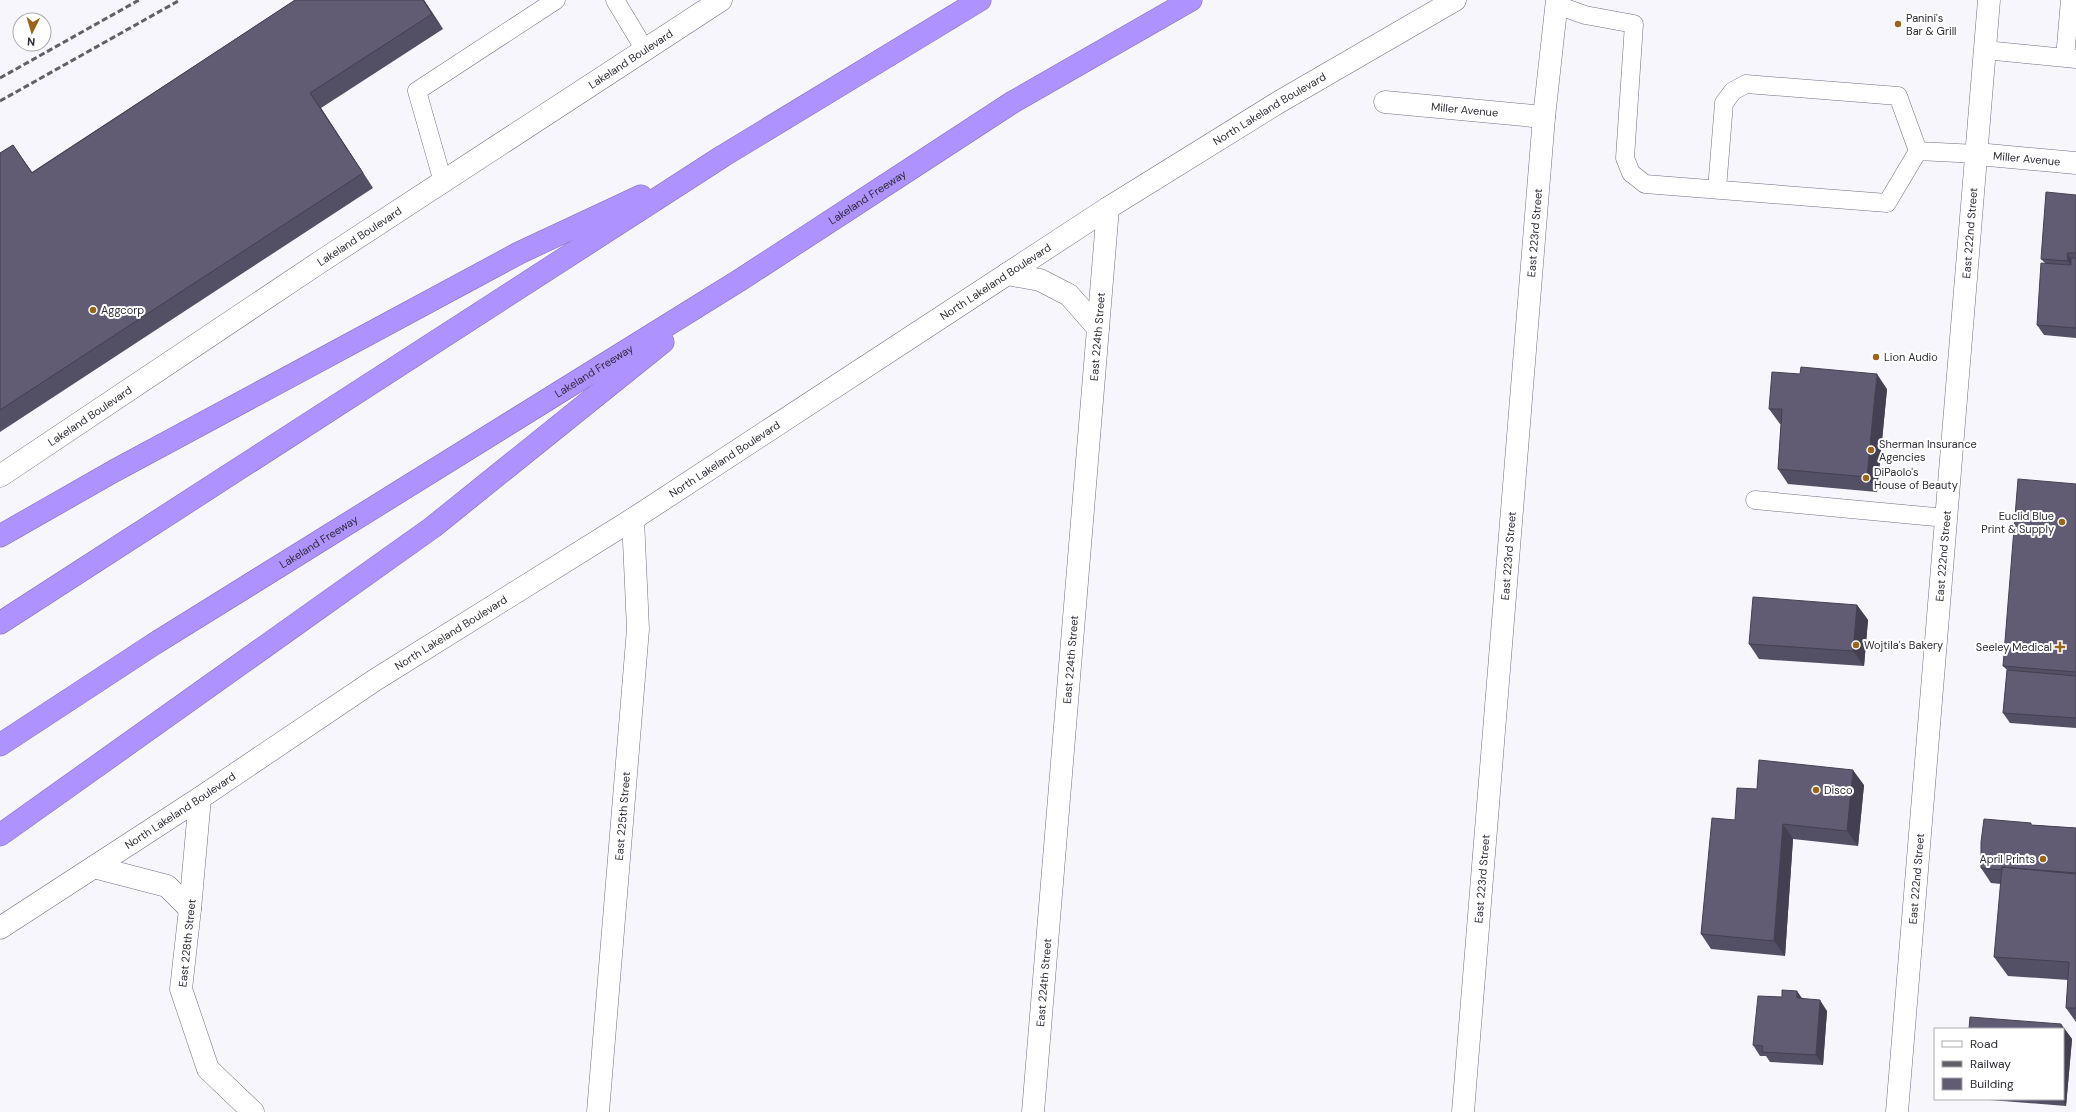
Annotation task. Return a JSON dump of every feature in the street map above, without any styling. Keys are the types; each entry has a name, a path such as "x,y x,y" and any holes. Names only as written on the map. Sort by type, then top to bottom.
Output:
{"highway":[{"path":"0,623 723,156 980,0"},
{"name":"Lakeland Freeway","path":"0,745 154,644 740,280 1013,102 1191,0"},
{"path":"0,536 114,471 519,253 723,156"},
{"path":"0,835 433,527 740,280"}],"street":[{"name":"Lakeland Boulevard","path":"0,476 443,182 721,0"},
{"name":"North Lakeland Boulevard","path":"0,928 200,798 375,680 633,519 1108,208 1279,102 1455,0"},
{"name":"East 222nd Street","path":"1897,1112 1989,0"},
{"name":"East 223rd Street","path":"1463,1112 1544,117 1557,2"},
{"name":"Miller Avenue","path":"1385,102 1544,117"},
{"name":"Miller Avenue","path":"1977,154 2076,163"},
{"name":"East 224th Street","path":"1033,1112 1108,208"},
{"path":"1007,274 1040,280 1069,295 1098,328"},
{"name":"East 225th Street","path":"598,1112 638,629 633,519"},
{"name":"East 228th Street","path":"200,798 181,989 208,1068 253,1112"},
{"path":"94,867 167,886 190,909"}],"lane":[{"path":"443,182 417,91 556,0"},
{"path":"615,0 645,50"},
{"path":"1985,50 2070,58 2070,0"},
{"path":"1557,2 1585,15 1634,24 1625,158 1631,173 1645,184 1886,203 1918,151"},
{"path":"1716,189 1724,103 1733,91 1746,84 1898,96 1918,151"},
{"path":"1918,151 1977,154"},
{"path":"1755,500 1946,518"}],"building":[{"name":"Aggcorp","path":"295,0 423,0 432,14 310,93 363,173 0,410 0,153 13,145 32,173"},
{"path":"2046,192 2076,195 2076,253 2067,253 2068,261 2041,259"},
{"path":"2071,258 2076,258 2076,328 2037,325 2041,263 2071,265"},
{"path":"1801,367 1877,374 1867,477 1778,469 1782,409 1769,409 1772,372 1800,374"},
{"path":"2018,479 2076,484 2076,672 2003,666"},
{"path":"1753,597 1857,605 1853,651 1749,644"},
{"path":"2007,670 2076,676 2076,718 2003,713"},
{"path":"1759,760 1853,770 1847,831 1783,824 1774,941 1701,934 1712,818 1735,820 1737,788 1757,789"},
{"path":"1984,819 2031,823 2031,825 2076,828 2076,873 2002,867 2002,870 1981,868 1981,842"},
{"path":"2002,867 2076,874 2076,1008 2066,1008 2069,962 1994,957"},
{"path":"1782,990 1797,991 1797,998 1820,1000 1816,1055 1762,1052 1763,1046 1753,1045 1758,996 1782,997"},
{"path":"1970,1017 2061,1024 2061,1028 1969,1028"}],"railway":[{"path":"0,78 139,0"},
{"path":"0,101 180,0"}],"place":[{"name":"Panini's Bar & Grill","path":"1898,24"},
{"name":"Aggcorp","path":"93,310"},
{"name":"Lion Audio","path":"1876,357"},
{"name":"Sherman Insurance Agencies","path":"1871,450"},
{"name":"DiPaolo's House of Beauty","path":"1866,478"},
{"name":"Euclid Blue Print & Supply","path":"2062,522"},
{"name":"Wojtila's Bakery","path":"1856,645"},
{"name":"Seeley Medical","path":"2060,647"},
{"name":"Disco","path":"1816,790"},
{"name":"April Prints","path":"2043,859"}]}
